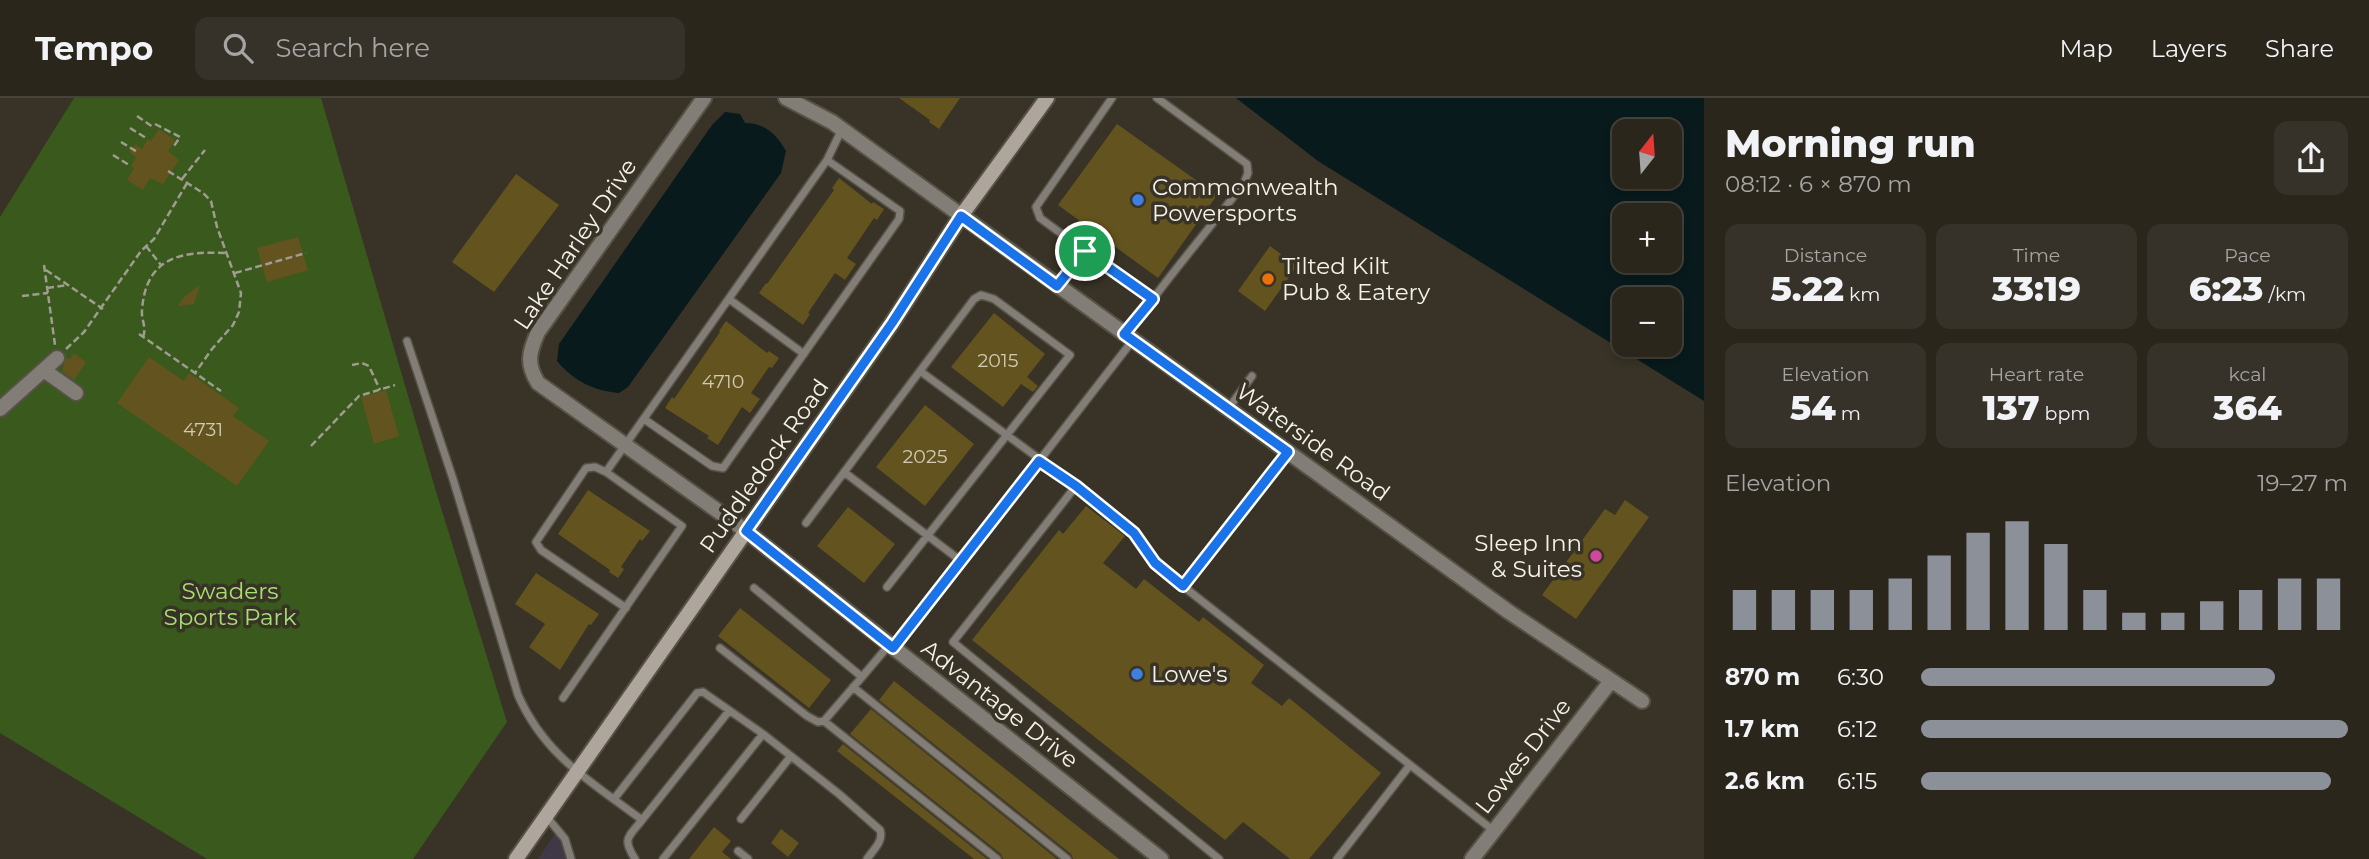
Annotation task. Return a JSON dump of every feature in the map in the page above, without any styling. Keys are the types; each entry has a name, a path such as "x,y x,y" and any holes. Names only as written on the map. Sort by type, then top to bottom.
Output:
{"main road":[{"name":"Puddledock Road","path":"516,859 892,323 961,216 1046,98"}],"street":[{"name":"Lake Harley Drive","path":"704,98 538,332 529,353 530,370 538,383 746,531"},
{"name":"Waterside Road","path":"786,98 842,129 1509,612 1642,701"},
{"path":"0,409 57,358"},
{"path":"45,371 76,393"},
{"name":"Advantage Drive","path":"746,531 1161,859"},
{"name":"Lowes Drive","path":"1472,859 1611,681"}],"lane":[{"path":"1112,98 1036,207 1040,218 1153,299"},
{"path":"720,648 807,716 818,722 824,721 891,647 961,561 1039,461 1153,299 1244,183 1248,173 1247,164 1157,98"},
{"path":"606,472 827,160 842,129"},
{"path":"644,419 712,466 723,468 804,354 901,215 900,211 827,160"},
{"path":"1057,286 1085,251"},
{"path":"806,523 974,299 981,295 994,299 1070,355 887,587"},
{"path":"729,299 804,354"},
{"path":"407,341 453,479 518,695 529,720 544,741 577,772 642,820"},
{"path":"920,371 1076,486 1134,533 1155,563 1494,831"},
{"path":"1228,409 1252,376"},
{"path":"1183,586 1288,452"},
{"path":"564,698 626,608 682,526 606,472 595,467 586,468 536,542 537,547 626,608"},
{"path":"844,472 961,561"},
{"path":"1076,486 953,642 1219,859"},
{"path":"754,588 862,677"},
{"path":"853,687 1067,859"},
{"path":"614,799 697,693 703,692 763,734 880,830 880,841 867,859"},
{"path":"635,859 626,845 626,839 729,711"},
{"path":"824,721 997,859"},
{"path":"663,859 763,734"},
{"path":"741,819 791,756"},
{"path":"1337,859 1410,765"},
{"path":"547,816 565,839 571,859"},
{"path":"738,851 748,859"}],"path":[{"path":"137,116 180,137 174,146 172,145"},
{"path":"130,128 146,138"},
{"path":"121,142 139,153"},
{"path":"182,179 205,150"},
{"path":"113,155 129,165"},
{"path":"169,171 211,201 241,293 237,317 195,373"},
{"path":"57,358 82,334 146,246 154,239 187,183"},
{"path":"146,246 161,265"},
{"path":"143,337 144,296 151,278 161,265 185,254 227,253"},
{"path":"234,273 306,253"},
{"path":"57,358 44,267 102,309"},
{"path":"22,296 68,285"},
{"path":"139,334 221,391"},
{"path":"352,365 362,363 369,366 380,390"},
{"path":"312,446 359,396 395,385"}],"shaded area":[{"path":"1236,98 1704,98 1704,401 1633,357 1682,357 1682,287 1612,287 1612,344 1318,161"},
{"path":"725,112 740,114 745,123 764,127 778,139 786,151 781,173 628,387 619,393 585,384 557,361 559,344 712,125"},
{"path":"556,832 573,859 538,859"}],"green space":[{"name":"Swaders Sports Park","path":"74,98 321,98 435,488 507,722 413,859 207,859 0,733 0,217"}],"building":[{"path":"899,98 960,98 939,129"},
{"name":"Commonwealth Powersports","path":"1117,124 1217,195 1158,278 1058,205"},
{"path":"159,129 175,140 168,151 179,160 163,184 150,178 143,190 127,180 134,168 131,166 136,157 129,152 135,144 142,149"},
{"path":"516,174 559,205 494,292 452,262"},
{"path":"839,178 872,204 873,202 884,209 877,220 874,218 847,258 856,264 845,280 835,273 803,325 759,293 834,190 832,188"},
{"path":"298,237 308,270 267,282 257,248"},
{"name":"Tilted Kilt Pub & Eatery","path":"1270,246 1297,266 1265,311 1238,291"},
{"path":"200,285 194,304 177,306 186,295"},
{"path":"994,313 1045,354 1027,377 1038,386 1033,392 1021,384 1003,407 951,367"},
{"path":"726,321 767,353 769,351 779,358 772,368 769,367 751,393 760,399 750,413 742,407 718,445 707,438 709,436 665,408 672,397 674,399"},
{"path":"74,353 86,362 74,380 62,371 66,358 70,359"},
{"path":"149,357 184,381 189,373 239,408 233,416 269,441 237,486 117,403"},
{"path":"386,390 399,436 374,444 361,397"},
{"path":"925,405 974,444 925,506 876,467"},
{"path":"588,490 650,531 642,541 640,539 621,567 624,569 618,578 558,534"},
{"name":"Sleep Inn & Suites","path":"1625,500 1649,517 1576,619 1542,595 1605,509 1615,515"},
{"name":"Lowe's","path":"1086,506 1125,536 1103,563 1136,589 1144,579 1199,622 1203,617 1264,665 1251,683 1282,706 1289,698 1381,773 1309,859 1290,859 1243,822 1225,840 972,640 1059,530 1063,534"},
{"path":"848,507 895,544 864,583 817,546"},
{"path":"536,573 599,614 591,625 589,624 560,670 529,647 545,624 515,604"},
{"path":"740,608 831,680 809,708 718,636"},
{"path":"894,681 1119,859 1073,859 1071,854 879,700"},
{"path":"871,709 1057,859 1003,859 1001,854 850,734"},
{"path":"843,744 987,859 974,859 837,751"},
{"path":"714,827 731,841 722,852 731,859 689,859"},
{"path":"781,829 799,843 788,857 771,843"}],"place":[{"name":"Commonwealth Powersports","path":"1138,200"},
{"name":"Tilted Kilt Pub & Eatery","path":"1268,279"},
{"name":"Sleep Inn & Suites","path":"1596,556"},
{"name":"Lowe's","path":"1137,674"}],"route":[{"path":"961,216 1057,286 1085,251 1153,299 1124,334 1288,452 1183,586 1155,563 1134,533 1076,486 1039,461 893,648 746,531 892,323 961,216"}]}
